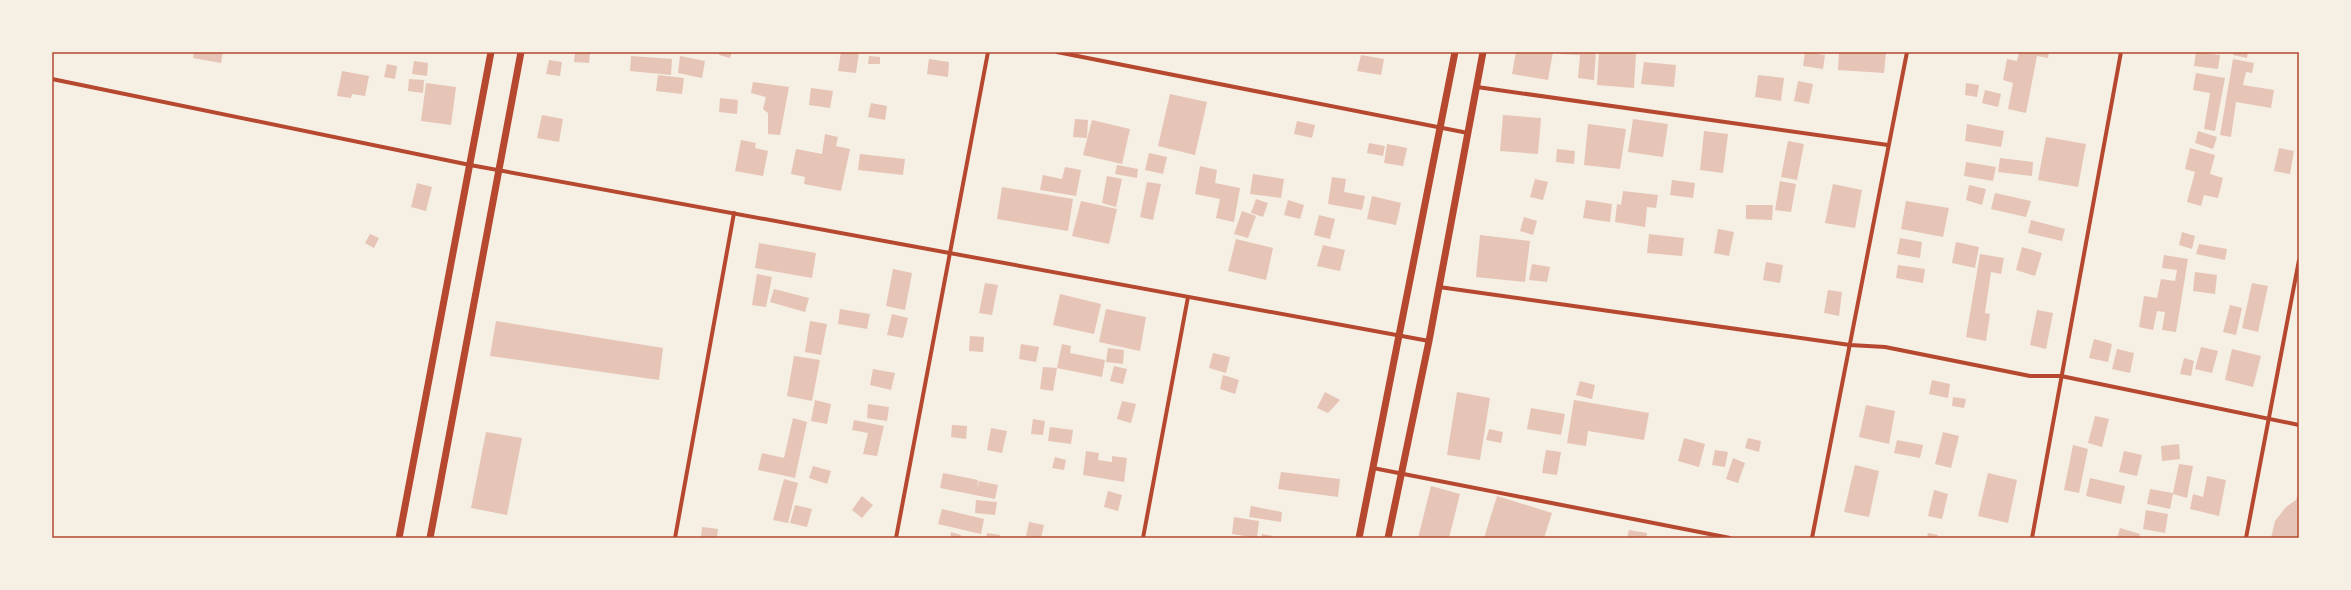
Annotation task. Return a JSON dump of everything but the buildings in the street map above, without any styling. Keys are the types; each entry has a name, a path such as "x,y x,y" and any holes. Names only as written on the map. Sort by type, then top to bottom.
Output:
{"street":[{"path":"399,538 491,52"},
{"path":"430,538 521,52"},
{"path":"896,538 988,52"},
{"path":"1057,52 1468,133"},
{"path":"1359,538 1455,52"},
{"path":"1388,538 1429,341 1484,52"},
{"path":"1812,538 1907,52"},
{"path":"2032,538 2121,52"},
{"path":"52,79 470,165 1429,341"},
{"path":"1477,87 1888,145"},
{"path":"675,538 734,213"},
{"path":"2246,538 2299,260"},
{"path":"1439,287 1850,346 1885,348 2030,376 2061,376 2299,425"},
{"path":"1143,538 1188,297"},
{"path":"1373,468 1730,538"}]}
